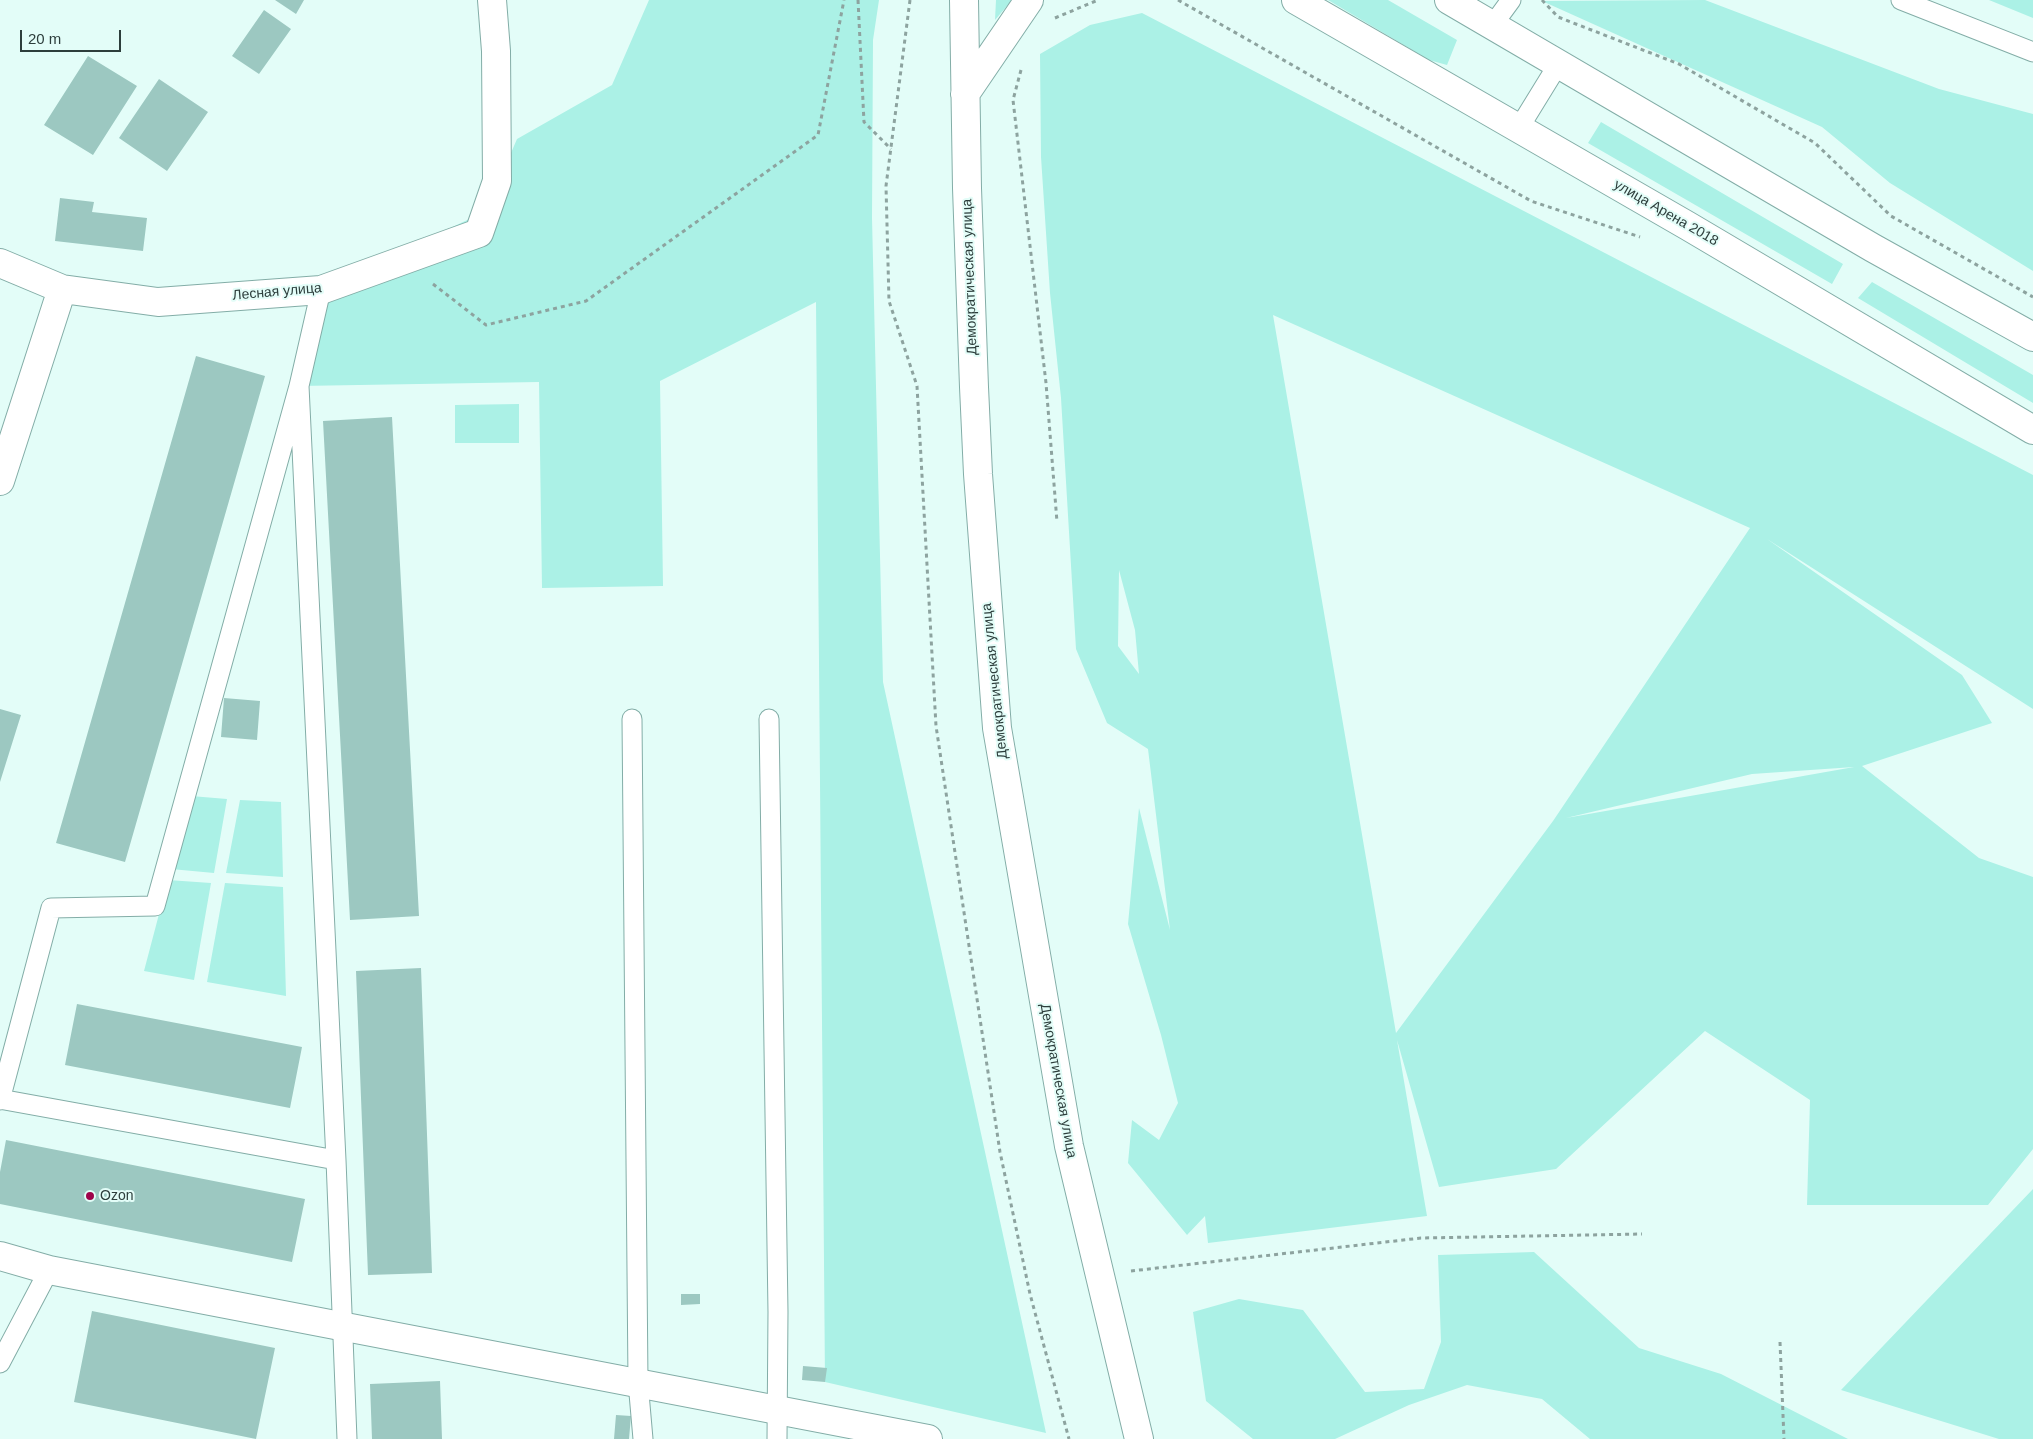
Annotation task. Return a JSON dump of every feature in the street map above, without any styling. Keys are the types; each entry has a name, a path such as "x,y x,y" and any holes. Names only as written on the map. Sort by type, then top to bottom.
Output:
{"main road":[{"name":"Лесная улица","path":"0,263 62,289 158,302 321,290 479,233 497,181 496,51 492,0"},
{"name":"Демократическая улица","path":"964,0 965,94 978,474 997,728 1069,1146 1098,1274 1139,1439"},
{"path":"965,94 1029,0"},
{"name":"улица Арена 2018","path":"1296,0 1519,128 2033,430"},
{"path":"1449,0 1873,248 2033,337"},
{"path":"0,481 62,289"},
{"path":"0,1256 49,1270 928,1439"}],"lane":[{"path":"1492,26 1511,0"},
{"path":"1901,0 2033,52"},
{"path":"1519,128 1559,63"},
{"path":"321,290 299,386 155,906 51,908 0,1099 336,1160"},
{"path":"299,386 336,1160 347,1439"},
{"path":"632,719 638,1382 643,1439"},
{"path":"769,719 777,1439"},
{"path":"0,1364 49,1270"}],"path":[{"path":"403,260 486,325 586,301 818,135 844,0"},
{"path":"858,0 864,122 891,149"},
{"path":"910,0 886,186 889,301 917,386 936,726 1000,1152 1030,1294 1069,1439"},
{"path":"1050,21 1098,0"},
{"path":"1178,0 1532,201 1648,240"},
{"path":"1542,0 1558,17 1679,64 1815,143 1892,216 2033,297"},
{"path":"1023,63 1013,100 1046,383 1057,522"},
{"path":"1098,1274 1421,1238 1642,1234"},
{"path":"1780,1342 1784,1439"}],"green space":[{"path":"649,0 879,0 873,40 872,218 883,682 1046,1433 825,1382 816,302 660,381 663,586 542,588 539,382 299,386 321,290 486,211 517,139 612,85"},
{"path":"996,0 1012,0 995,20"},
{"path":"1328,0 1388,0 1457,40 1447,65 1429,60"},
{"path":"1705,0 1939,89 2033,114 2033,271 1890,183 1822,127 1542,1"},
{"path":"1989,0 2033,0 2033,18"},
{"path":"1142,13 2033,475 2033,709 1767,539 1962,675 1992,723 1862,766 1979,858 2033,877 2033,1149 1988,1205 1807,1205 1810,1100 1705,1031 1556,1169 1439,1187 1397,1040 1427,1216 1208,1243 1205,1216 1187,1235 1128,1163 1132,1120 1159,1140 1178,1103 1161,1035 1128,924 1139,808 1170,930 1148,749 1107,723 1076,649 1061,398 1050,293 1041,157 1040,54 1090,25","holes":["1273,315 1750,528 1553,821 1396,1033","1119,570 1135,630 1139,674 1118,646","1854,767 1566,818 1752,774"]},
{"path":"1601,122 1843,264 1832,284 1588,143"},
{"path":"1872,282 2033,375 2033,403 1858,298"},
{"path":"519,404 519,443 455,443 455,405"},
{"path":"191,796 227,799 214,873 171,869"},
{"path":"240,800 281,802 283,877 226,873"},
{"path":"168,880 211,883 194,980 144,971"},
{"path":"225,883 283,887 286,996 207,982"},
{"path":"2033,1189 2033,1439 1999,1439 1841,1390"},
{"path":"1534,1252 1639,1348 1721,1374 1848,1439 1590,1439 1542,1399 1467,1385 1409,1405 1335,1439 1253,1439 1206,1401 1193,1312 1239,1299 1303,1310 1365,1392 1424,1389 1441,1342 1438,1255"}],"building":[{"path":"275,0 304,0 296,14"},
{"path":"264,10 291,29 259,74 232,56"},
{"path":"88,56 137,86 93,155 44,125"},
{"path":"159,79 208,112 167,171 119,138"},
{"path":"60,198 94,202 92,212 147,218 143,251 55,241"},
{"path":"196,356 265,376 125,862 56,843"},
{"path":"392,417 419,916 350,920 323,421"},
{"path":"224,698 260,701 257,740 221,737"},
{"path":"0,709 21,715 0,782"},
{"path":"421,968 432,1273 368,1275 356,971"},
{"path":"77,1004 302,1047 290,1108 65,1065"},
{"path":"6,1140 305,1199 292,1262 0,1204 0,1172"},
{"path":"681,1294 700,1294 700,1304 681,1305"},
{"path":"92,1311 275,1348 256,1439 74,1402"},
{"path":"803,1366 827,1368 825,1382 802,1380"},
{"path":"440,1381 442,1439 372,1439 370,1384"},
{"path":"616,1415 631,1416 629,1439 614,1439"}],"place":[{"name":"Ozon","path":"90,1196"}]}
